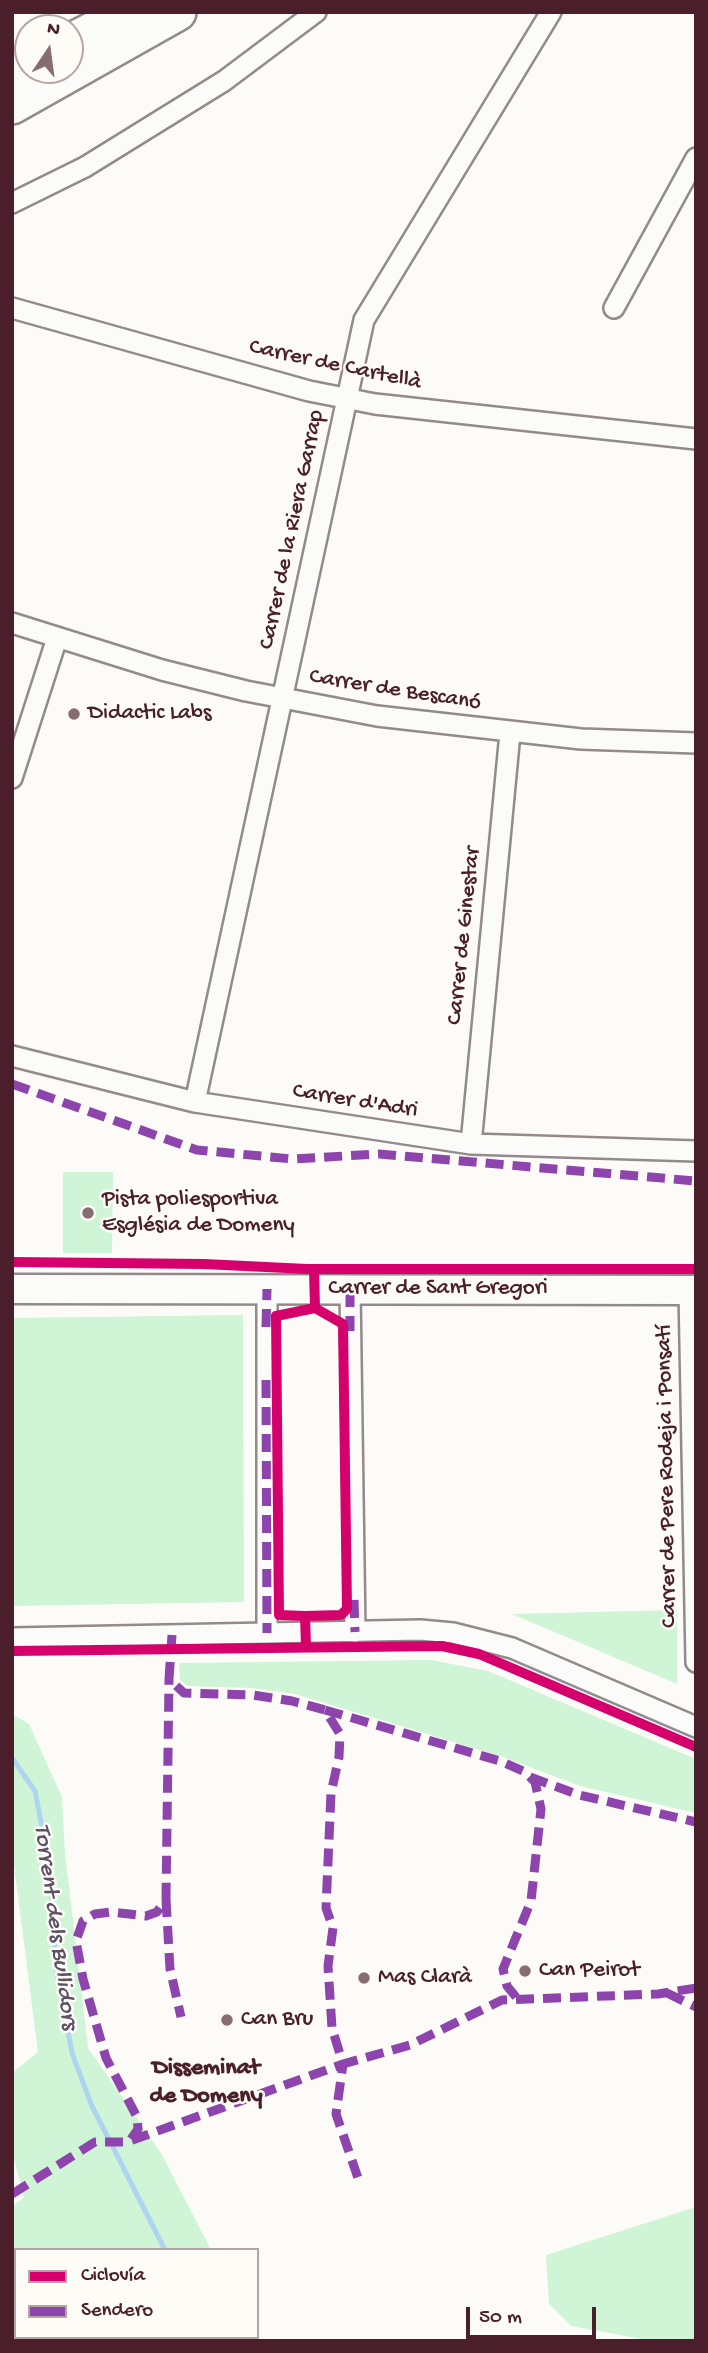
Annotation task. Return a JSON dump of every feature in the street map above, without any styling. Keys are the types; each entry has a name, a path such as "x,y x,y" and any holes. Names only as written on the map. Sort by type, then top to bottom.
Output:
{"highway":[{"path":"84,36 130,12"},
{"path":"12,105 177,12"}],"main road":[{"name":"Carrer de Sant Gregori","path":"12,1289 692,1290"}],"street":[{"path":"12,202 85,167 224,81 316,12"},
{"name":"Carrer de la Riera Garrap","path":"195,1102 364,320 551,12"},
{"path":"614,308 696,158"},
{"name":"Carrer de Cartellà","path":"12,307 309,391 345,398 388,406 696,439"},
{"name":"Carrer de Bescanó","path":"12,623 162,670 282,698 376,716 510,733 696,743"},
{"path":"12,778 57,638"},
{"name":"Carrer de Ginestar","path":"471,1144 510,733"},
{"name":"Carrer d'Adri","path":"12,1056 195,1102 471,1144 696,1151"},
{"path":"267,1289 267,1633"},
{"path":"349,1289 355,1632"},
{"name":"Carrer de Pere Rodeja i Ponsatí","path":"692,1290 696,1662"},
{"path":"12,1638 434,1630 488,1640 696,1727"}],"green space":[{"name":"Pista poliesportiva Església de Domeny","path":"63,1172 113,1172 112,1253 63,1253"},
{"path":"243,1315 244,1602 12,1606 12,1318"},
{"path":"677,1610 677,1684 512,1614"},
{"path":"431,1660 488,1671 696,1759 696,1813 580,1786 503,1757 295,1694 252,1688 188,1686 180,1680 179,1663"},
{"path":"12,1714 29,1724 62,1797 65,1853 88,2048 161,2153 210,2248 14,2248 12,2268 12,2206 24,2198 12,2152 12,2073 38,2052 12,1850"},
{"path":"696,2207 696,2341 653,2341 571,2326 549,2304 546,2255"},
{"path":"132,2339 259,2341 132,2341"}],"waterway":[{"name":"Torrent dels Bullidors","path":"12,1758 35,1791 50,1869 56,1968 72,2053 91,2104 164,2248"}],"marked path":[{"path":"12,1084 197,1150 292,1159 379,1154 696,1181"},
{"path":"266,1327 267,1289"},
{"path":"350,1289 350,1331"},
{"path":"266,1380 267,1633"},
{"path":"354,1600 355,1632"},
{"path":"172,1635 169,1679 184,1693 253,1695 292,1701 325,1710 340,1734 339,1757 331,1793 326,1908 333,1928 328,1966 332,2028 343,2064 410,2045 502,2000 658,1994 696,1988"},
{"path":"131,2139 138,2129 137,2117 106,2058 83,1979 76,1941 83,1921 95,1914 111,1912 146,1916 157,1912 166,1899 169,1679"},
{"path":"325,1710 500,1761 525,1772 535,1782 541,1809 531,1901 503,1969 507,1986 516,1997"},
{"path":"530,1777 579,1795 696,1822"},
{"path":"166,1899 170,1969 181,2017"},
{"path":"667,1993 696,2007"},
{"path":"12,2194 95,2142 127,2142 343,2064 336,2114 359,2181"}],"cycle path":[{"path":"12,1262 204,1264 307,1269 696,1269"},
{"path":"306,1646 305,1616 341,1615 347,1609 343,1324 315,1308 314,1269"},
{"path":"305,1616 279,1615 276,1316 315,1308"},
{"path":"12,1651 442,1646 479,1654 696,1747"}],"place":[{"name":"Didactic Labs","path":"74,714"},
{"name":"Pista poliesportiva Església de Domeny","path":"88,1213"},
{"name":"Can Peirot","path":"525,1971"},
{"name":"Mas Clarà","path":"364,1978"},
{"name":"Can Bru","path":"227,2020"}],"district":[{"name":"Disseminat de Domeny","path":"206,2083"}]}
